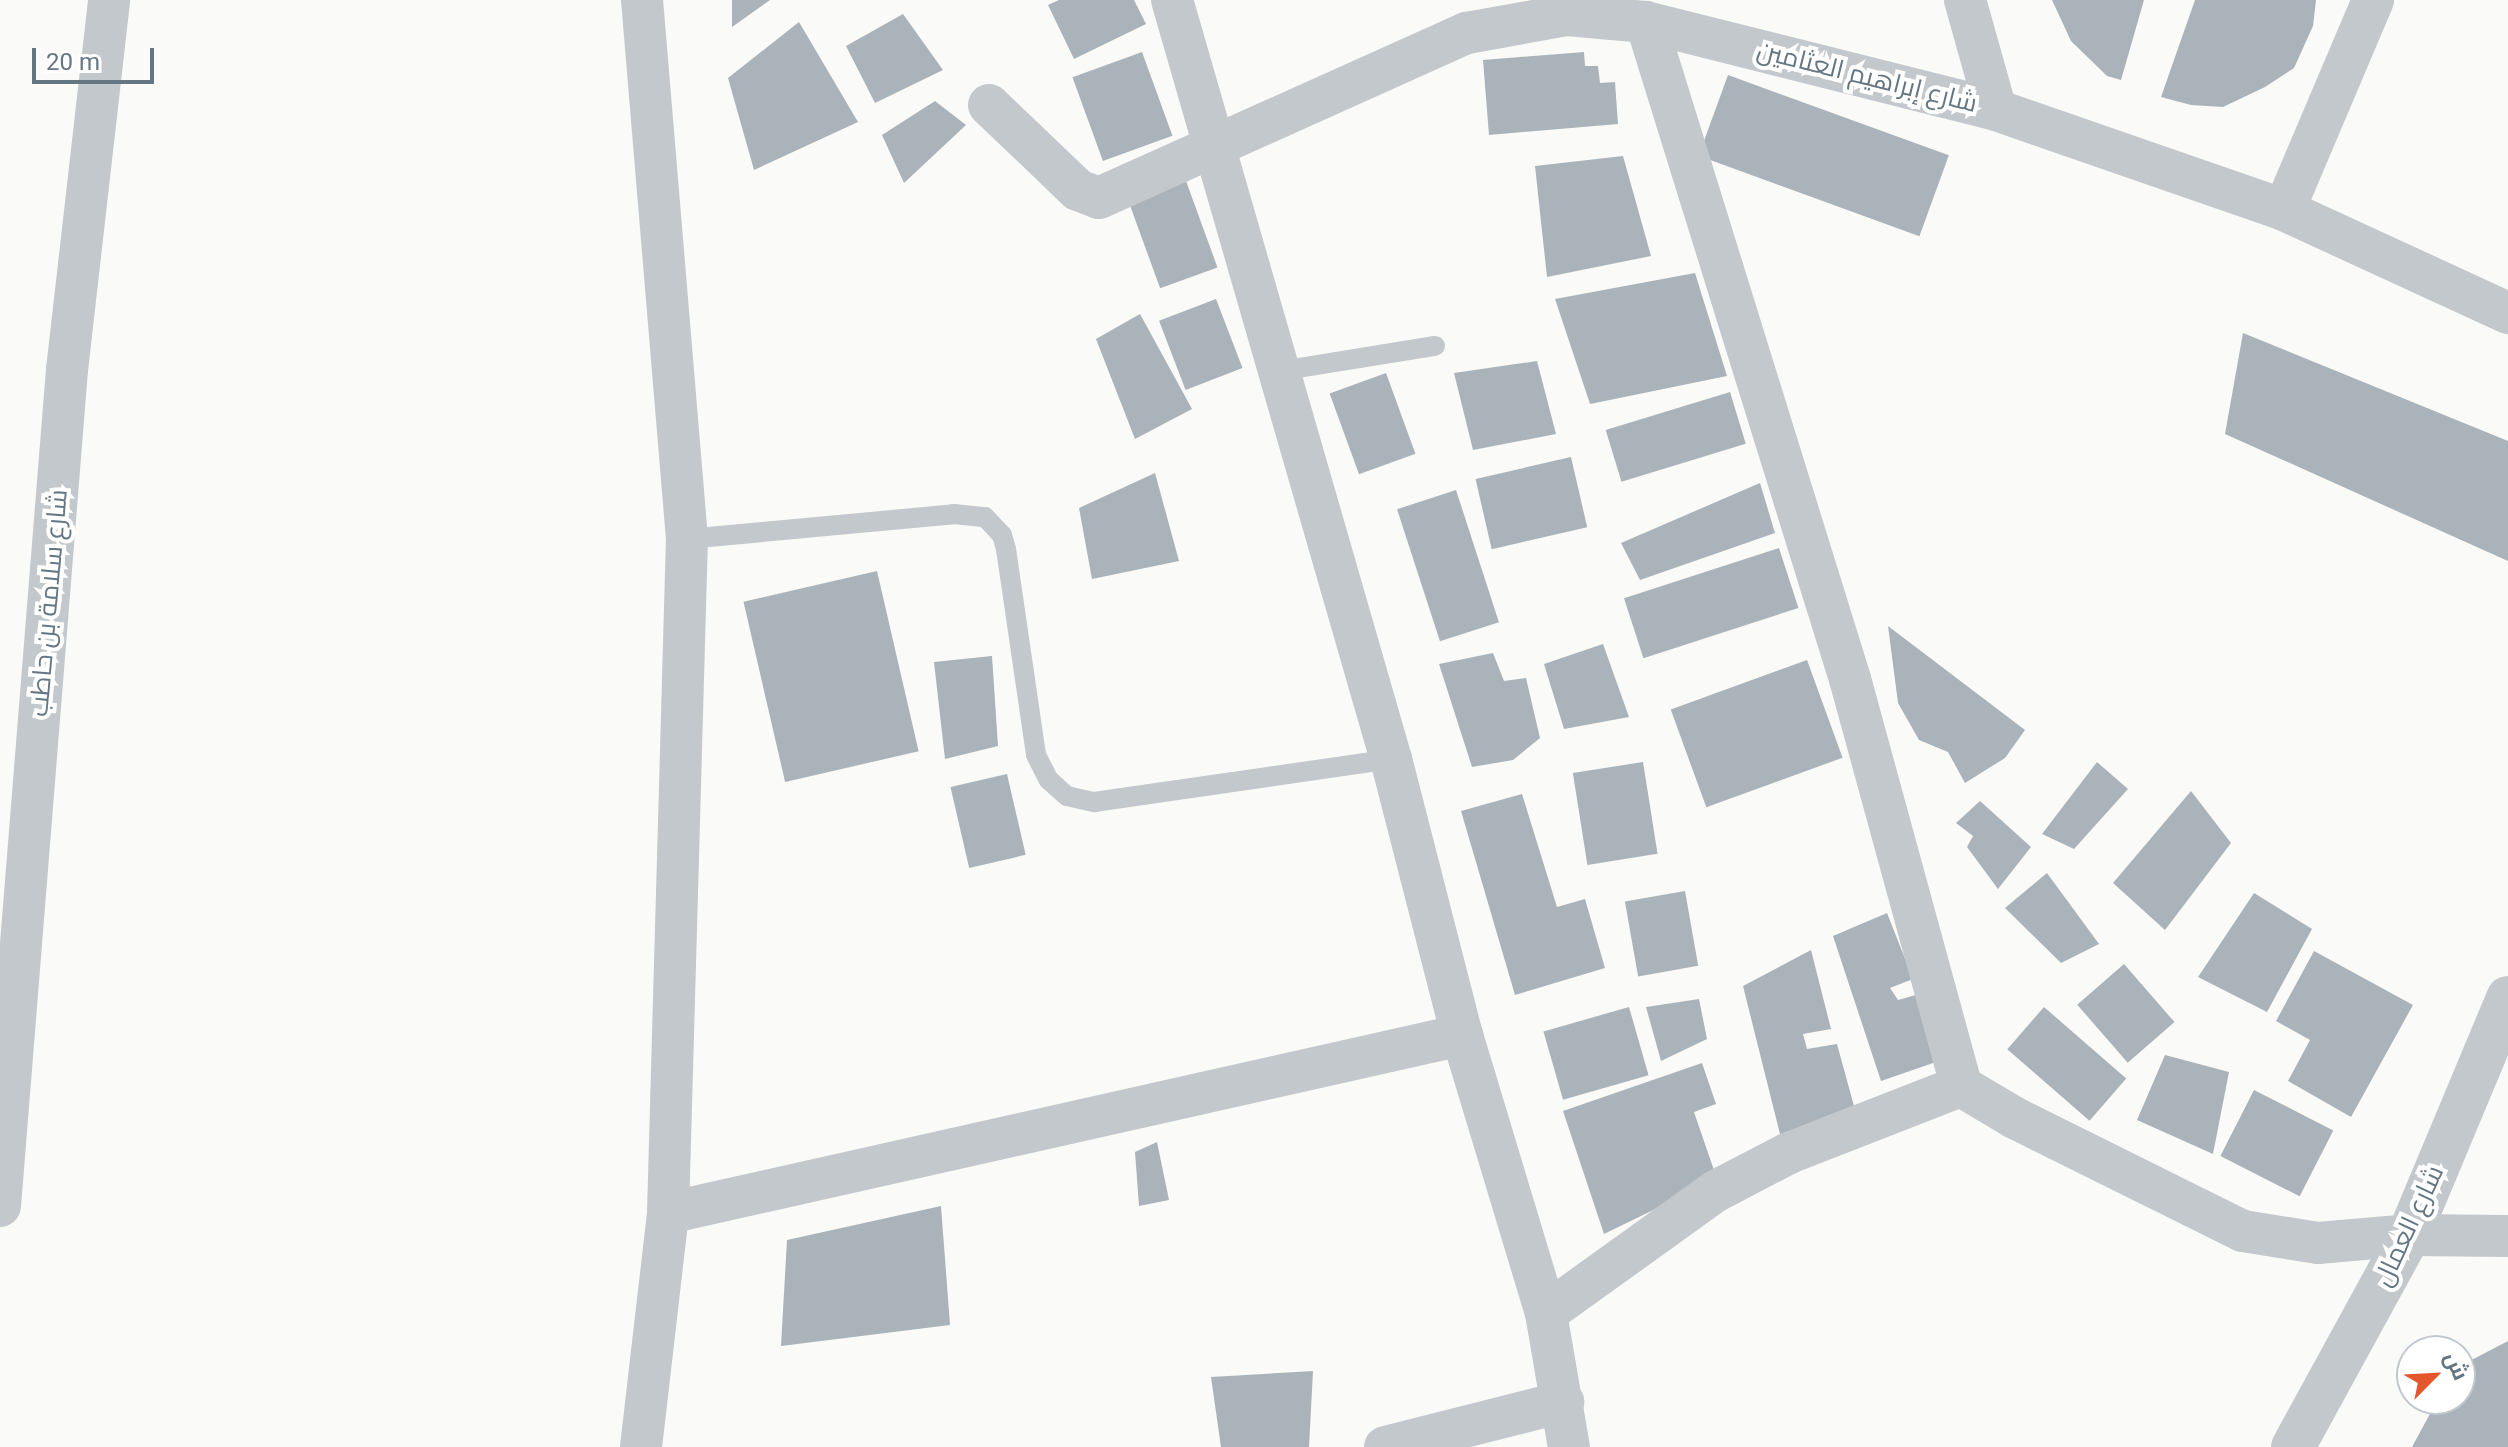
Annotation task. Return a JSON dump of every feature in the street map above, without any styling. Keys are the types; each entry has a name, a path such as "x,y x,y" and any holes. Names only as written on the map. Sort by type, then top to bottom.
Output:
{"street":[{"name":"شارع سلامة بن حاطب","path":"0,1206 67,370 109,0"},
{"path":"641,1447 668,1213 687,539 642,0"},
{"path":"1172,0 1391,759 1462,1035 1546,1313 1569,1447"},
{"path":"1965,0 1996,110"},
{"path":"2284,210 2373,0"},
{"name":"شارع إبراهيم العثامين","path":"989,105 1089,198 1110,194 1214,143 1467,33 1567,15 1646,22 1996,110 2284,210 2508,313"},
{"path":"1646,22 1850,679 1961,1086 2015,1118 2243,1231 2318,1243 2409,1235 2508,1236"},
{"name":"شارع العمال","path":"2293,1447 2409,1235 2508,998"},
{"path":"668,1213 1462,1035"},
{"path":"1546,1313 1716,1191 1789,1153 1961,1086"},
{"path":"1385,1447 1563,1402"}],"lane":[{"path":"1280,371 1435,346"},
{"path":"687,539 964,514 985,517 1002,535 1006,549 1036,755 1049,780 1067,796 1094,802 1391,759"}],"building":[{"path":"732,0 770,0 732,27"},
{"path":"1059,0 1134,0 1146,24 1074,59 1048,5"},
{"path":"2052,0 2144,0 2121,80 2107,76 2071,41"},
{"path":"2195,0 2316,0 2313,26 2294,68 2265,87 2223,107 2191,105 2161,97"},
{"path":"903,14 943,70 875,103 846,46"},
{"path":"799,22 858,122 754,170 728,78"},
{"path":"1142,52 1172,136 1103,161 1072,77"},
{"path":"1584,52 1585,66 1598,66 1600,83 1615,82 1618,124 1489,135 1483,60"},
{"path":"1728,75 1949,155 1919,236 1699,156"},
{"path":"935,101 966,125 904,183 882,135"},
{"path":"1623,156 1651,256 1547,277 1535,166"},
{"path":"1186,181 1217,267 1160,288 1129,202"},
{"path":"1695,273 1727,376 1590,404 1555,299"},
{"path":"1216,299 1243,368 1186,390 1159,321"},
{"path":"1140,314 1192,409 1135,439 1096,339"},
{"path":"2243,333 2508,441 2508,561 2225,434"},
{"path":"1537,361 1556,434 1473,450 1454,373"},
{"path":"1386,373 1415,454 1359,474 1330,394"},
{"path":"1730,392 1746,444 1621,482 1606,430"},
{"path":"1571,457 1587,527 1492,549 1476,479"},
{"path":"1155,473 1179,561 1092,579 1079,508"},
{"path":"1760,483 1775,533 1640,580 1621,543"},
{"path":"1456,490 1499,622 1440,641 1397,509"},
{"path":"1779,548 1798,608 1643,658 1624,598"},
{"path":"877,571 919,751 785,782 744,602"},
{"path":"1888,626 2025,730 2005,758 1965,783 1948,752 1919,740 1898,703"},
{"path":"1603,644 1629,717 1564,729 1544,664"},
{"path":"1493,653 1504,681 1526,678 1540,738 1513,760 1472,767 1439,664"},
{"path":"992,656 998,746 945,759 934,662"},
{"path":"1807,660 1843,758 1706,807 1671,710"},
{"path":"1643,762 1658,854 1587,865 1573,773"},
{"path":"2097,762 2128,789 2074,849 2042,834"},
{"path":"1007,774 1026,855 969,868 950,787"},
{"path":"2191,791 2231,843 2165,930 2113,883"},
{"path":"1522,794 1557,907 1585,899 1605,968 1515,995 1461,811"},
{"path":"1980,801 2031,847 1998,889 1967,847 1973,836 1956,823"},
{"path":"2047,873 2099,944 2061,963 2005,908"},
{"path":"1685,891 1698,966 1638,976 1625,902"},
{"path":"2254,893 2312,929 2267,1012 2198,977"},
{"path":"1887,913 1913,979 1890,988 1898,1000 1919,994 1936,1062 1881,1081 1833,936"},
{"path":"1811,950 1831,1029 1803,1034 1807,1049 1837,1044 1857,1117 1782,1142 1743,986"},
{"path":"2314,951 2413,1005 2351,1117 2288,1081 2310,1040 2276,1021"},
{"path":"2124,964 2175,1022 2128,1063 2077,1005"},
{"path":"1699,999 1707,1039 1661,1061 1646,1007"},
{"path":"1629,1007 1649,1075 1563,1100 1543,1032"},
{"path":"2044,1007 2126,1079 2090,1121 2007,1049"},
{"path":"2165,1055 2229,1072 2213,1154 2137,1120"},
{"path":"1702,1063 1716,1104 1694,1112 1717,1179 1604,1234 1563,1111"},
{"path":"2254,1090 2333,1130 2300,1196 2220,1156"},
{"path":"1157,1142 1169,1200 1139,1206 1135,1152"},
{"path":"941,1206 950,1325 781,1346 787,1240"},
{"path":"2508,1341 2508,1447 2412,1447 2429,1415 2476,1415 2476,1358"},
{"path":"1313,1371 1309,1447 1221,1447 1211,1377"}]}
